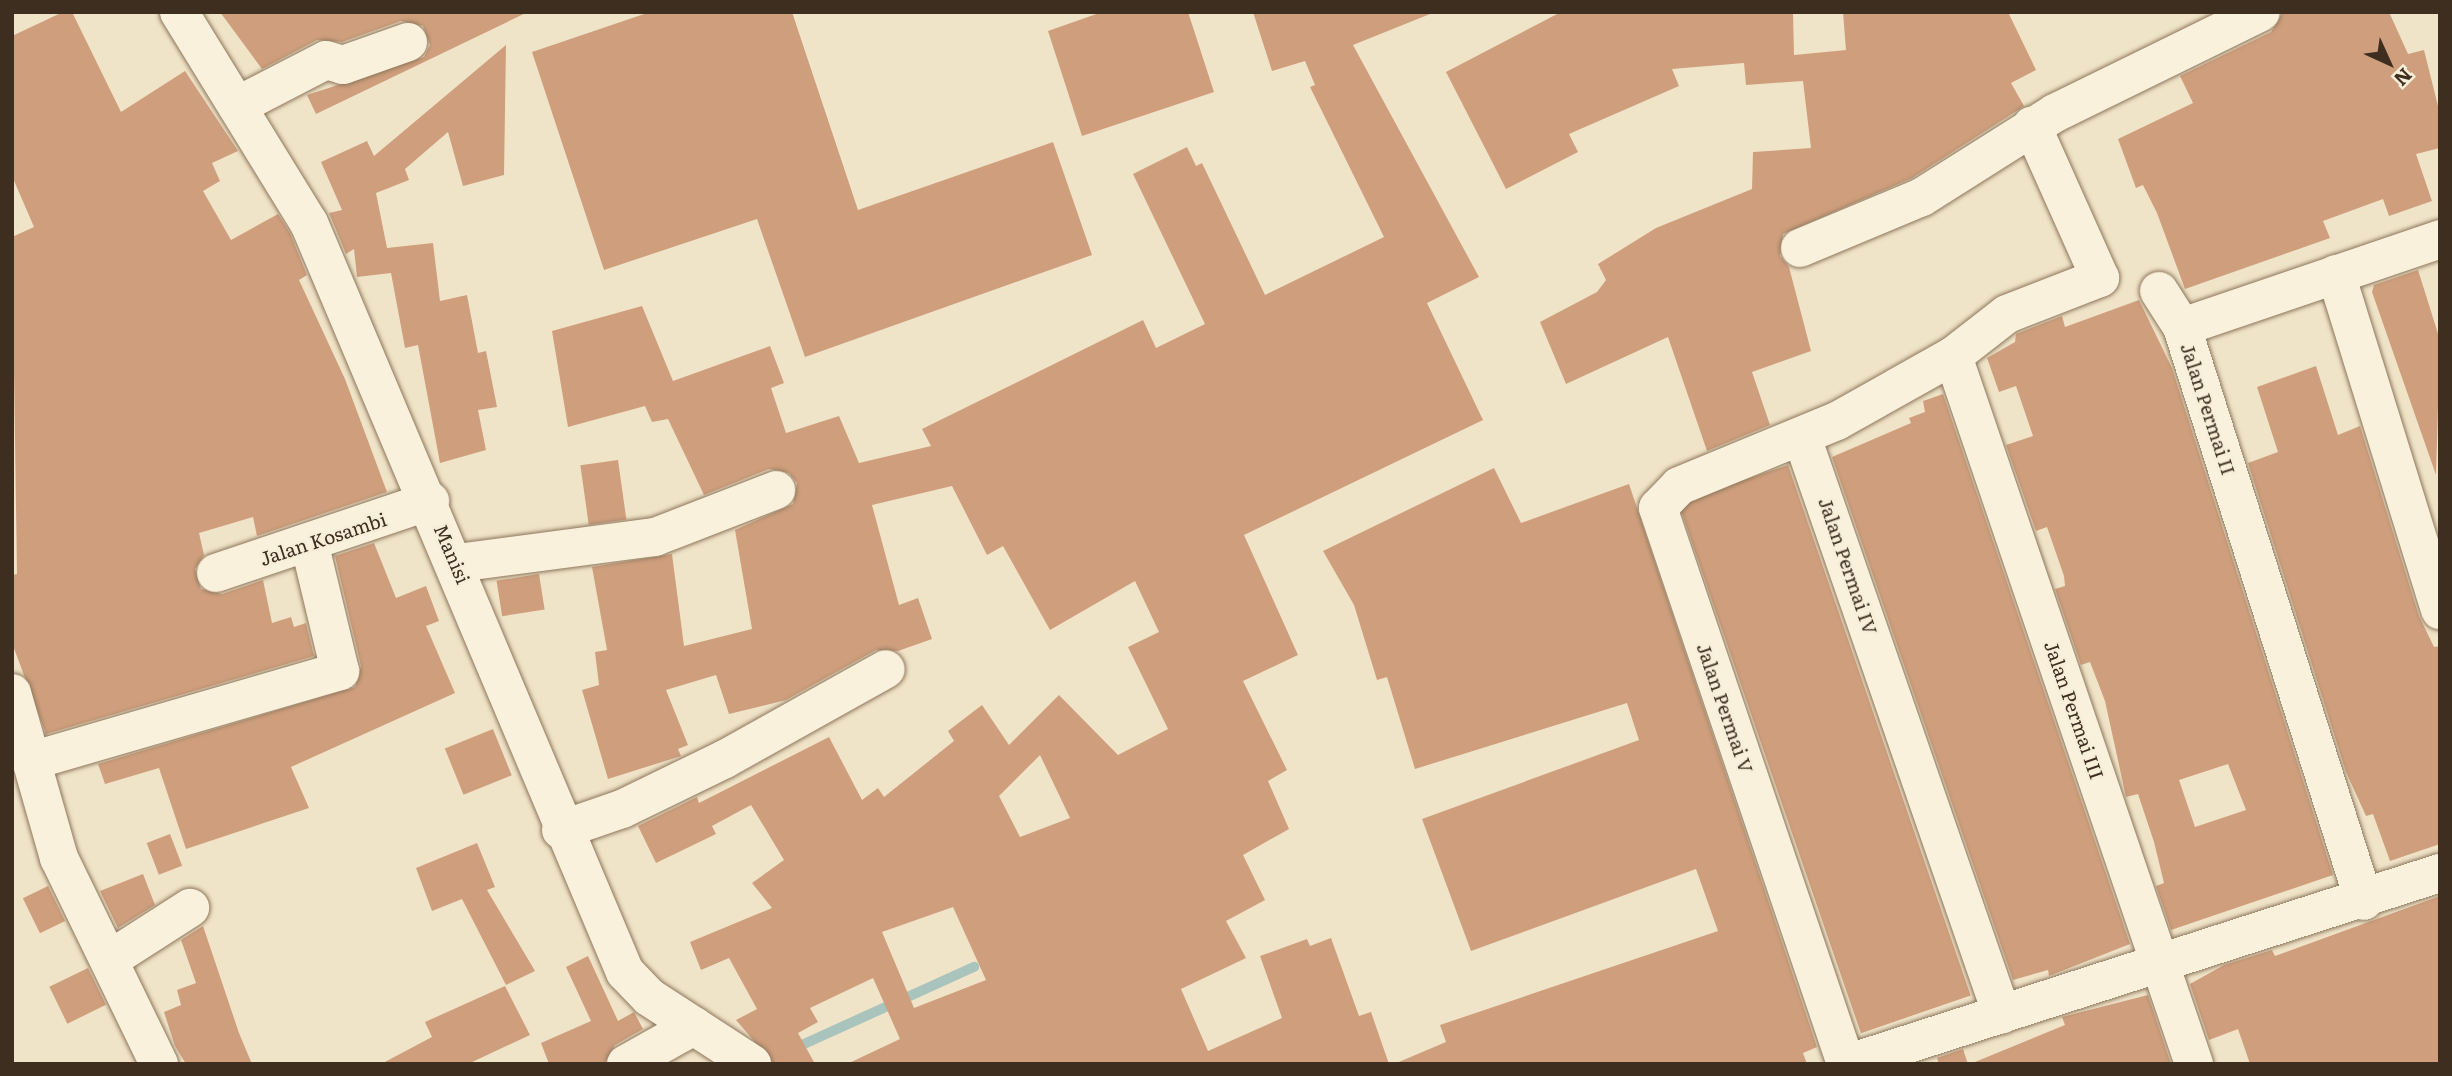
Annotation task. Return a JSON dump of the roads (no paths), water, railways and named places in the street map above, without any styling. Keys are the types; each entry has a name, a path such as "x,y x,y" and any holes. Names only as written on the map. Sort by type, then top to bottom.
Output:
{"street":[{"name":"Manisi","path":"179,12 309,223 331,286 457,563 561,830 625,972 694,1026 751,1064"},
{"path":"1800,248 1922,197 2032,126 2261,12"},
{"path":"237,106 326,60 343,65 408,42"},
{"path":"1803,440 1953,356 2007,314 2100,278 2032,126"},
{"name":"Jalan Permai II","path":"2364,901 2182,327 2440,239"},
{"path":"2336,274 2440,610"},
{"path":"2159,290 2182,327"},
{"name":"Jalan Permai III","path":"1953,356 2150,934 2156,966 2194,1064"},
{"name":"Jalan Permai IV","path":"1803,440 2002,1015"},
{"name":"Jalan Permai V","path":"1803,440 1679,486 1658,508 1846,1064"},
{"path":"457,563 655,537 776,490"},
{"name":"Jalan Kosambi","path":"216,573 310,546 430,501"},
{"path":"31,761 340,671 310,546"},
{"path":"561,830 622,809 726,759 886,669"},
{"path":"12,693 59,858 112,958 159,1064"},
{"path":"1846,1064 2364,901 2440,873"},
{"path":"112,958 190,908"},
{"path":"626,1064 694,1026"}],"waterway":[{"path":"793,1049 974,967"}]}
